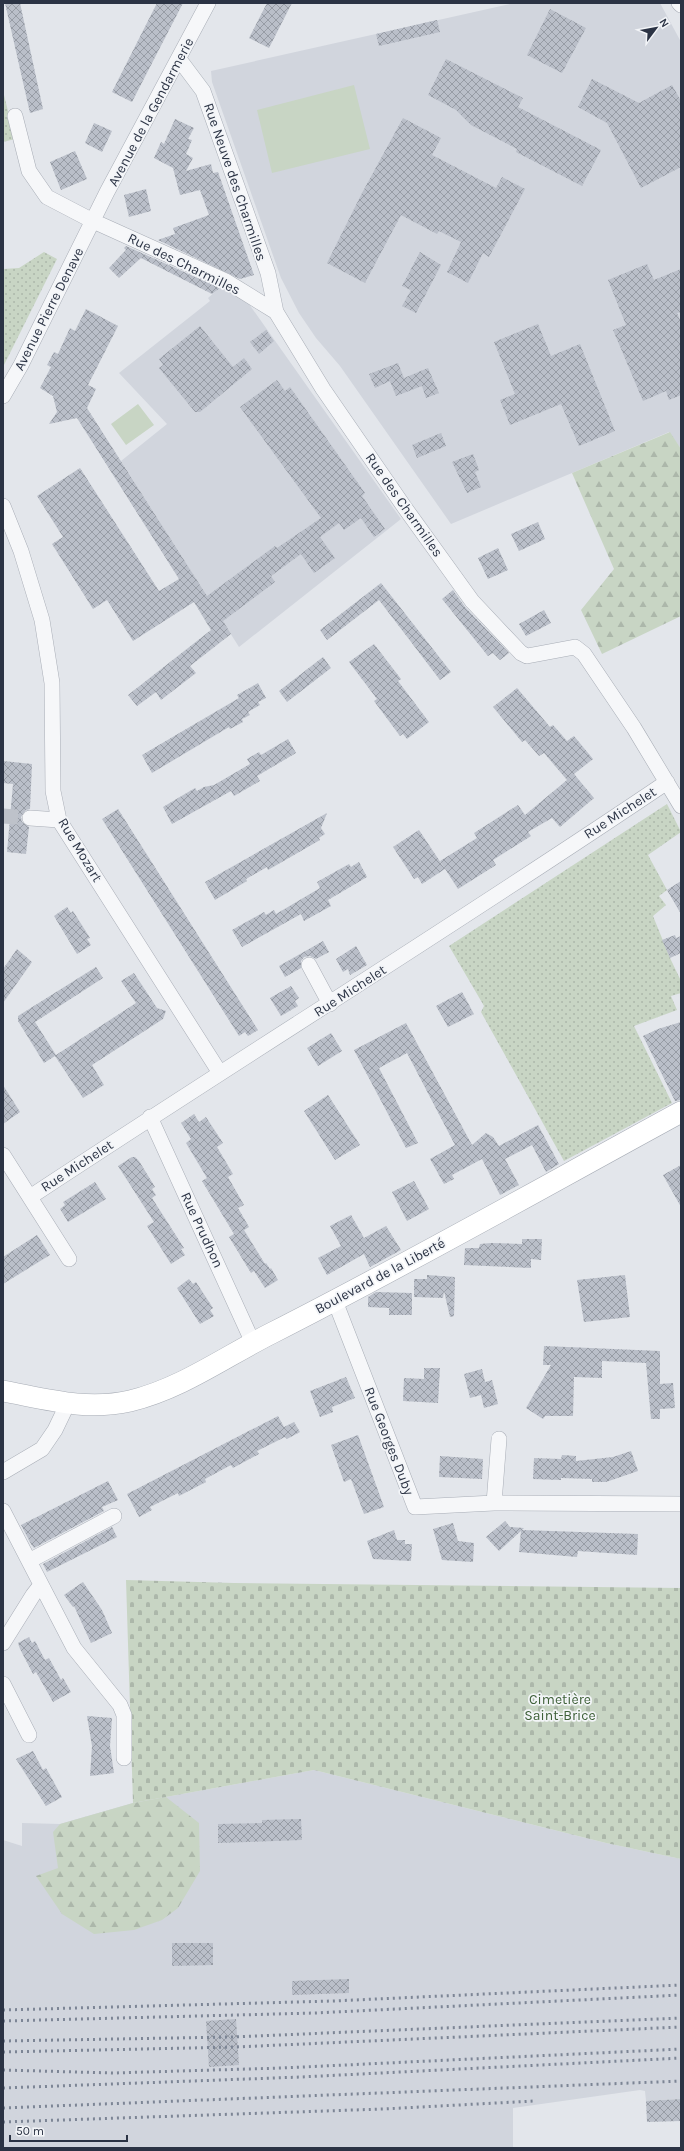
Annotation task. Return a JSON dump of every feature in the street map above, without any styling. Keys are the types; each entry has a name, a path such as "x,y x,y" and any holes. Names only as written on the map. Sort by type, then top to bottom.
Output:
{"main road":[{"name":"Boulevard de la Liberté","path":"3,1391 67,1404 110,1404 153,1394 204,1370 335,1301 681,1112"}],"street":[{"name":"Avenue de la Gendarmerie","path":"94,221 208,3"},
{"name":"Rue Neuve des Charmilles","path":"179,59 203,91 268,273 276,312"},
{"name":"Rue des Charmilles","path":"15,116 29,170 47,197 94,221 226,281 276,312 323,390 472,601 521,653 527,656 575,647 584,654 681,806"},
{"name":"Avenue Pierre Denave","path":"3,396 94,221"},
{"name":"Rue Mozart","path":"3,506 21,551 42,620 52,684 53,791 59,820 220,1073"},
{"name":"Rue Michelet","path":"30,1197 150,1117 330,1004 667,782"},
{"path":"30,818 59,820"},
{"path":"309,965 330,1004"},
{"name":"Rue Prudhon","path":"150,1117 253,1343"},
{"path":"3,1156 69,1259"},
{"name":"Rue Georges Duby","path":"335,1301 415,1507 494,1503 681,1504"},
{"path":"3,1472 42,1449 55,1430 67,1404"},
{"path":"494,1503 499,1439"},
{"path":"3,1511 40,1586 74,1648 120,1705 124,1715 124,1758"},
{"path":"29,1562 114,1516"},
{"path":"3,1643 32,1594 40,1586"},
{"path":"3,1684 29,1735"}],"shaded area":[{"path":"514,3 660,3 681,42 681,449 669,432 451,524 340,366 316,338 299,313 281,278 212,82 211,71"},
{"path":"223,285 249,304 401,519 239,647 121,461 167,424 119,373 210,301 208,298"},
{"path":"314,1770 606,1843 681,1859 681,2099 646,2101 645,2091 640,2090 513,2108 513,2148 3,2148 3,1840 22,1846 22,1823 60,1824 133,1803"}],"green space":[{"path":"354,85 370,149 272,173 257,110"},
{"path":"3,91 15,139 3,142"},
{"path":"44,252 57,259 3,367 3,269 19,268"},
{"path":"138,404 154,425 126,445 111,424"},
{"path":"670,432 681,449 681,616 602,654 581,610 614,569 572,473"},
{"path":"667,804 681,832 648,855 667,890 659,896 666,905 653,916 681,981 681,993 671,996 677,1010 634,1026 672,1103 564,1161 481,1012 484,1006 449,946"},
{"name":"Cimetière Saint-Brice","path":"126,1580 234,1583 681,1588 681,1859 606,1843 314,1770 133,1803"},
{"path":"166,1797 199,1823 200,1871 178,1908 162,1920 134,1930 94,1934 62,1914 36,1876 58,1868 53,1832 60,1824 133,1803"}],"building":[{"path":"5,3 20,3 43,109 30,113"},
{"path":"157,3 183,3 132,102 112,92"},
{"path":"267,3 292,3 269,48 249,38"},
{"path":"550,9 586,28 562,73 527,55"},
{"path":"437,20 440,32 379,46 376,34"},
{"path":"446,59 523,98 518,107 601,150 582,186 516,152 517,149 471,125 456,110 428,95"},
{"path":"592,79 639,103 672,85 681,101 681,167 641,188 607,123 578,107"},
{"path":"403,118 441,138 432,155 496,188 502,177 525,189 489,257 483,253 468,283 447,272 461,242 439,231 437,234 401,215 365,283 327,263 362,193"},
{"path":"175,119 194,128 188,139 192,140 186,154 193,158 186,171 211,164 213,173 218,172 254,275 240,279 158,240 175,234 173,228 209,215 200,190 180,195 173,168 154,158 161,142 164,144"},
{"path":"94,123 112,131 102,152 85,143"},
{"path":"75,151 87,179 61,190 50,162"},
{"path":"146,189 151,211 129,217 124,195"},
{"path":"126,246 220,288 212,294 141,258 119,278 109,268 126,250 124,248"},
{"path":"420,252 441,265 416,313 402,306 411,290 402,286"},
{"path":"647,264 654,280 681,269 681,312 677,313 681,322 681,395 669,400 666,391 643,401 613,330 626,325 608,280"},
{"path":"86,309 118,326 88,385 96,389 87,408 207,596 275,546 277,548 321,518 240,407 277,380 285,391 290,387 365,493 362,496 385,529 374,537 361,518 344,530 339,523 320,537 335,558 314,573 301,554 271,576 275,582 223,621 231,634 190,666 196,673 161,700 156,692 137,706 128,695 211,630 194,602 133,641 107,600 93,609 52,544 63,537 37,496 80,468 159,591 179,579 77,418 49,424 57,412 53,396 40,388 51,367 47,365 54,352 58,354 70,328 75,331"},
{"path":"538,324 551,356 580,344 615,431 579,446 561,404 510,425 500,400 515,394 494,342"},
{"path":"200,326 233,367 244,358 252,369 200,412 195,412 159,368 163,365 159,359"},
{"path":"266,330 274,341 259,354 250,342"},
{"path":"398,363 404,378 428,368 439,393 426,398 422,386 396,396 390,381 375,388 369,374"},
{"path":"441,433 446,446 417,458 412,445"},
{"path":"473,454 479,470 475,472 481,487 467,493 452,462"},
{"path":"538,522 545,539 519,551 511,534"},
{"path":"498,548 508,570 488,579 478,558"},
{"path":"381,583 451,672 440,680 379,600 327,640 320,630"},
{"path":"453,590 465,607 509,653 500,660 493,653 488,656 442,599"},
{"path":"544,610 551,623 526,636 519,624"},
{"path":"374,644 401,679 398,681 429,722 407,739 403,734 400,736 374,701 377,699 349,662"},
{"path":"323,657 331,668 287,702 279,691"},
{"path":"258,683 266,698 258,702 260,705 248,712 250,715 242,719 243,722 230,729 229,727 152,773 142,755 239,698 237,695"},
{"path":"517,688 550,727 553,725 567,741 574,736 593,759 574,774 594,798 560,827 552,818 528,832 531,836 493,860 496,865 458,889 440,861 477,838 474,833 518,805 525,815 567,780 544,753 539,756 525,740 522,742 493,707"},
{"path":"288,739 296,753 257,776 260,781 234,796 231,791 172,824 163,807 195,788 197,791 204,787 214,785 250,764 247,759 259,752 261,755"},
{"path":"3,761 32,764 30,809 26,810 21,817 22,822 29,827 26,854 7,852 13,784 3,783"},
{"path":"118,809 258,1030 248,1036 245,1032 239,1036 102,819"},
{"path":"327,813 321,828 325,834 319,838 320,840 268,870 267,867 246,879 247,881 215,900 205,882"},
{"path":"419,830 445,869 422,884 418,877 414,879 393,847"},
{"path":"359,862 367,877 328,900 331,906 304,921 301,914 242,947 232,930 264,912 266,915 274,910 276,914 320,888 317,882 349,864 351,867"},
{"path":"681,881 681,914 667,890"},
{"path":"67,907 71,913 73,911 90,938 87,939 91,945 77,954 54,916"},
{"path":"675,935 676,938 681,936 681,953 670,958 662,940"},
{"path":"323,941 329,952 316,959 310,956 304,957 301,961 301,968 285,977 279,966"},
{"path":"356,946 367,965 350,975 348,969 343,972 336,959"},
{"path":"17,949 32,962 3,1003 3,969"},
{"path":"96,967 103,978 35,1022 56,1055 136,1003 121,981 134,973 157,1008 166,1011 163,1019 92,1065 104,1085 83,1098 55,1056 44,1063 18,1021 18,1016"},
{"path":"291,986 299,998 295,1001 298,1006 281,1016 270,998"},
{"path":"462,992 474,1014 448,1027 436,1006"},
{"path":"681,1022 681,1100 675,1101 643,1036 658,1029"},
{"path":"406,1023 472,1145 486,1133 493,1137 499,1146 538,1125 559,1164 546,1172 532,1145 505,1159 519,1185 500,1195 482,1159 452,1175 454,1179 444,1184 430,1159 455,1145 407,1053 379,1068 418,1143 406,1148 354,1050"},
{"path":"331,1033 342,1051 318,1066 307,1048"},
{"path":"3,1085 20,1112 3,1124"},
{"path":"328,1095 360,1145 335,1160 304,1111"},
{"path":"194,1114 199,1122 206,1117 223,1143 217,1147 233,1174 228,1177 244,1205 238,1208 249,1227 244,1230 265,1264 266,1263 270,1269 271,1268 278,1280 265,1288 254,1271 251,1273 229,1237 234,1234 202,1181 207,1178 186,1143 191,1139 181,1123"},
{"path":"132,1157 135,1157 139,1161 155,1187 152,1189 156,1195 152,1198 184,1248 181,1249 185,1255 171,1264 147,1226 154,1222 118,1166"},
{"path":"681,1165 681,1207 663,1175"},
{"path":"414,1181 429,1209 407,1221 392,1192"},
{"path":"95,1182 106,1199 68,1222 60,1209 65,1205 63,1202"},
{"path":"351,1215 364,1238 386,1226 401,1250 370,1267 364,1254 327,1275 318,1258 341,1246 330,1226"},
{"path":"37,1235 50,1255 3,1284 3,1257"},
{"path":"522,1239 542,1239 541,1260 531,1259 531,1268 464,1265 465,1248 479,1248 480,1244 491,1243 522,1244"},
{"path":"427,1275 455,1277 454,1316 450,1317 444,1291 443,1298 414,1297 414,1279 427,1279"},
{"path":"625,1275 630,1317 584,1322 577,1280"},
{"path":"189,1279 193,1284 196,1282 213,1308 210,1310 214,1316 200,1324 177,1288"},
{"path":"376,1292 412,1293 412,1315 389,1315 389,1308 368,1307 368,1297"},
{"path":"544,1346 660,1351 660,1384 673,1383 675,1408 660,1409 660,1419 651,1419 646,1363 602,1361 602,1378 574,1377 573,1416 545,1416 543,1419 526,1408 551,1365 543,1365"},
{"path":"424,1368 440,1368 438,1403 403,1401 404,1378 424,1379"},
{"path":"482,1369 485,1382 492,1380 498,1404 484,1408 481,1395 470,1398 464,1374"},
{"path":"346,1377 355,1398 332,1407 333,1412 320,1417 310,1391"},
{"path":"278,1416 284,1427 294,1422 300,1432 287,1439 285,1437 257,1451 259,1454 233,1468 231,1465 205,1479 206,1482 179,1496 178,1493 150,1507 152,1510 139,1517 127,1494"},
{"path":"358,1435 384,1507 364,1514 351,1479 344,1482 331,1445"},
{"path":"631,1451 638,1471 606,1482 592,1482 592,1479 533,1479 534,1458 561,1459 562,1455 576,1456 576,1461 613,1457"},
{"path":"440,1456 483,1459 482,1479 439,1477"},
{"path":"108,1481 118,1500 102,1507 104,1511 34,1548 21,1525"},
{"path":"505,1521 510,1527 524,1528 522,1530 638,1534 637,1555 578,1551 577,1557 519,1552 521,1531 499,1551 486,1537"},
{"path":"453,1523 458,1541 474,1543 473,1562 442,1560 433,1529"},
{"path":"112,1527 117,1537 47,1572 43,1564"},
{"path":"394,1530 397,1540 405,1540 405,1544 412,1544 411,1561 373,1559 367,1541"},
{"path":"83,1582 102,1610 112,1633 91,1643 74,1606 73,1607 64,1595"},
{"path":"29,1637 32,1643 35,1641 45,1660 49,1658 61,1680 63,1678 71,1692 53,1702 36,1672 33,1674 20,1649 18,1643"},
{"path":"87,1716 112,1718 110,1746 114,1773 90,1776 92,1746"},
{"path":"33,1751 43,1770 46,1768 62,1797 46,1806 16,1759"},
{"path":"301,1819 302,1840 218,1843 218,1824 262,1823 262,1820"},
{"path":"172,1943 213,1943 213,1965 172,1966"},
{"path":"349,1979 349,1993 292,1995 292,1981"},
{"path":"236,2019 239,2065 209,2067 206,2021"},
{"path":"681,2099 681,2121 647,2122 646,2101"}],"tunnel":[{"path":"3,816 30,818"}],"railway":[{"path":"3,2010 333,2001 681,1985"},
{"path":"3,2021 315,2013 681,1995"},
{"path":"3,2041 231,2037 681,2018"},
{"path":"3,2052 236,2047 681,2027"},
{"path":"3,2070 113,2073 282,2068 681,2049"},
{"path":"3,2088 301,2077 681,2058"},
{"path":"3,2108 681,2081"},
{"path":"3,2122 383,2109 534,2101"}]}
